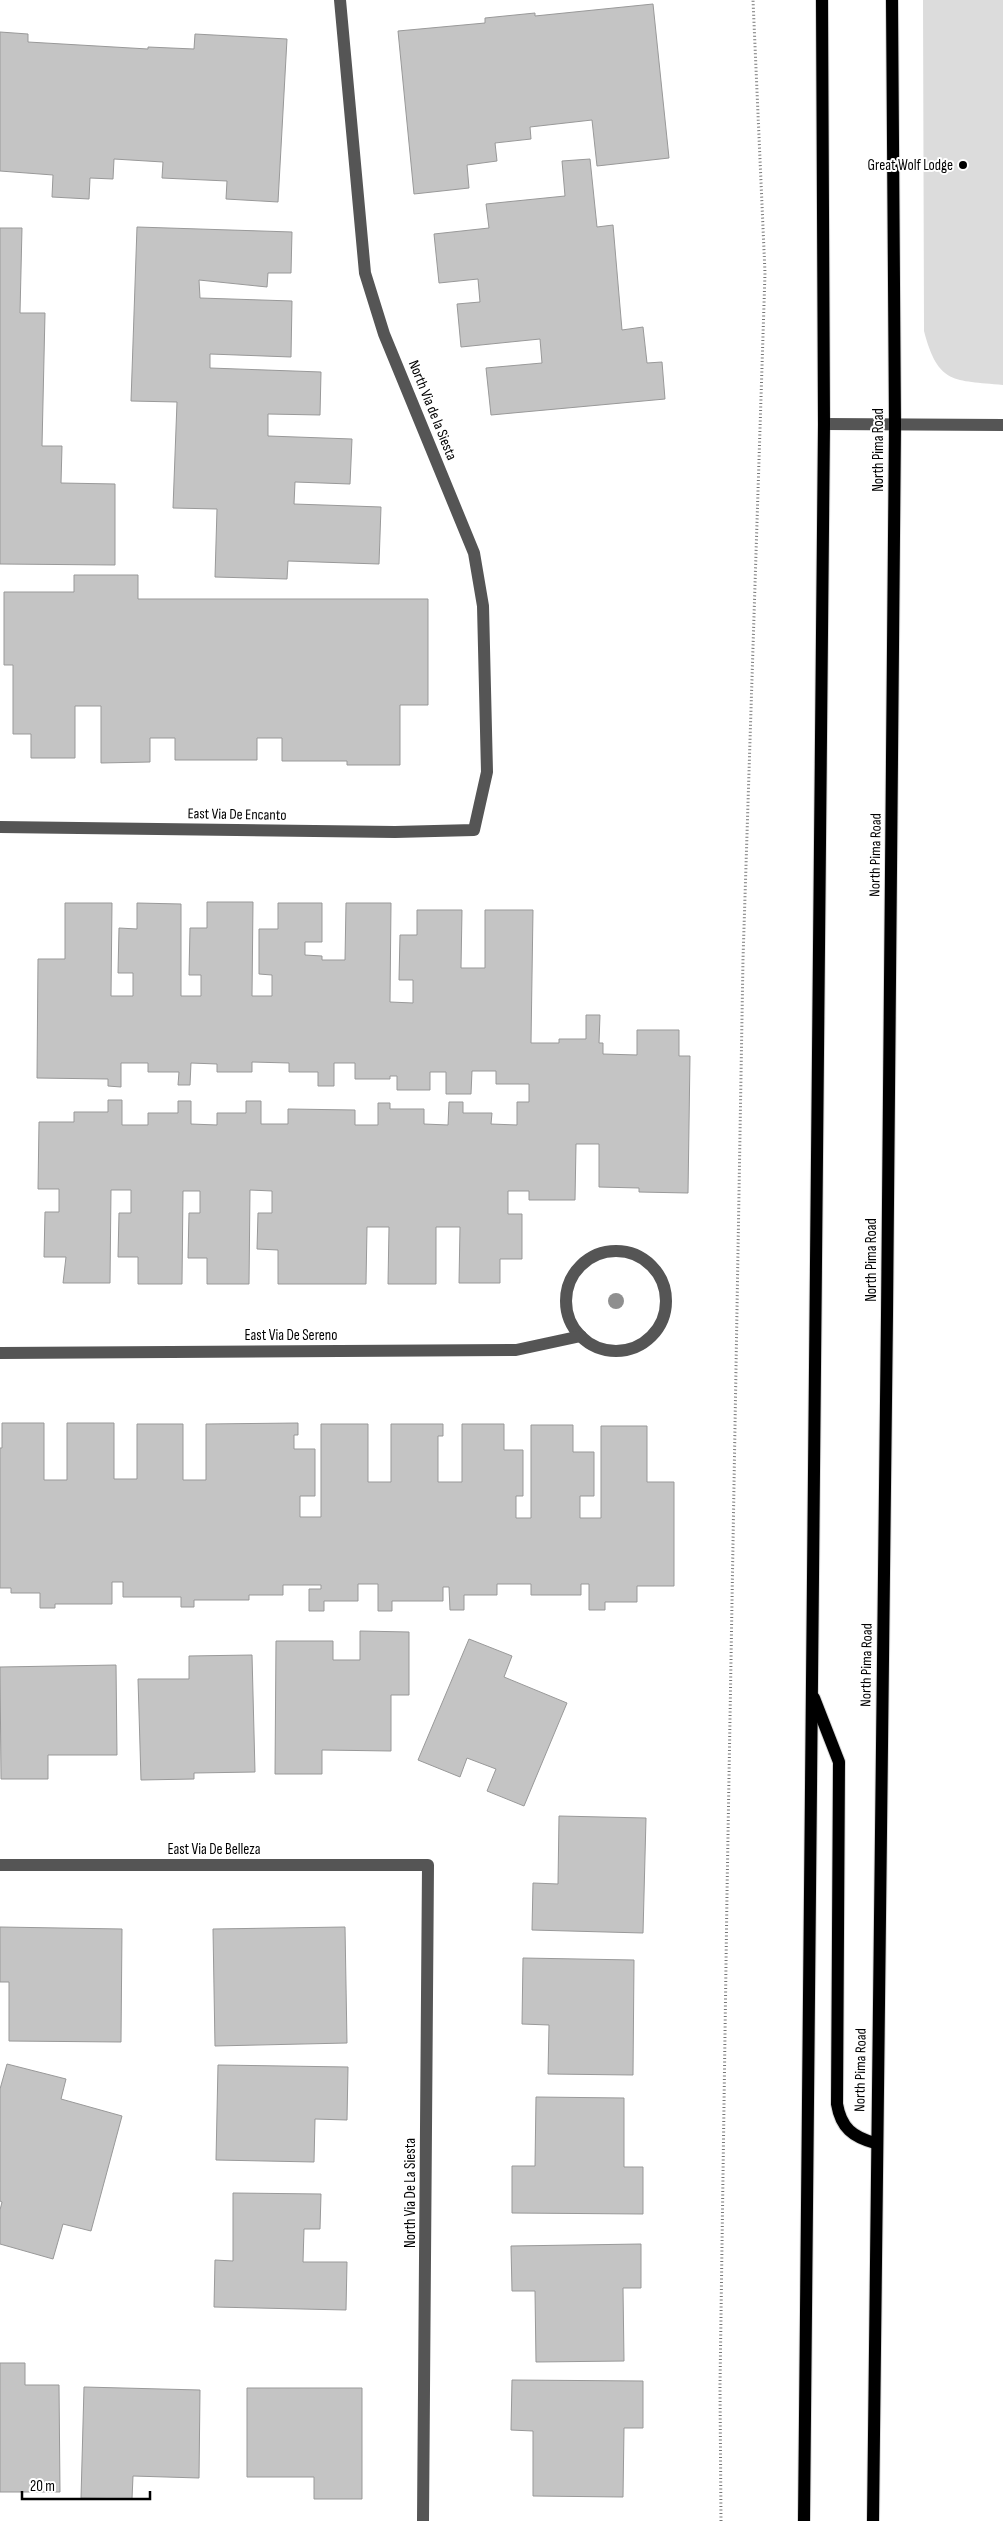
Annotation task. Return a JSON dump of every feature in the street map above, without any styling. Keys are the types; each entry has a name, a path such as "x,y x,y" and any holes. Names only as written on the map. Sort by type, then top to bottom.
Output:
{"main road":[{"path":"804,2521 824,424 822,0"},
{"name":"North Pima Road","path":"872,2521 875,2143 887,1315 895,425 892,0"},
{"path":"812,1691 839,1762 836,2104 840,2120 859,2138 875,2143"}],"street":[{"name":"North Via de la Siesta","path":"340,0 365,272 384,334 474,554 483,606 488,772 474,830"},
{"path":"824,424 1003,425"},
{"name":"East Via De Encanto","path":"0,827 396,832 474,830"},
{"path":"611,1251 631,1253 648,1262 659,1274 665,1287 667,1303 664,1316 656,1332 639,1346 621,1350 601,1348 581,1336 572,1324 566,1298 570,1281 582,1264 595,1255 611,1251"},
{"name":"East Via De Sereno","path":"0,1353 516,1350 581,1336"},
{"name":"East Via De Belleza","path":"0,1865 428,1865"},
{"name":"North Via De La Siesta","path":"423,2521 428,1865"}],"path":[{"path":"721,2521 720,2386 743,959 765,272 753,0"}],"shaded area":[{"name":"Great Wolf Lodge","path":"923,0 1003,0 1003,385 960,380 950,376 935,362 924,331"}],"building":[{"path":"653,4 669,158 597,166 592,120 530,127 531,139 495,143 497,161 467,165 469,188 414,194 398,31 485,23 485,18 535,13 535,16"},
{"path":"0,32 28,34 28,42 148,49 148,47 194,49 195,34 287,39 278,202 226,199 227,181 162,178 163,162 114,159 113,179 90,178 89,199 52,197 53,175 0,171"},
{"path":"590,159 597,227 613,225 622,330 643,327 647,363 662,362 665,399 491,415 486,368 542,363 540,339 461,347 457,304 480,302 478,279 439,283 434,234 489,228 486,204 565,196 562,161"},
{"path":"137,227 292,232 291,273 268,273 267,287 199,280 200,298 292,301 291,357 210,354 210,368 321,372 320,415 268,414 268,436 352,439 350,484 295,482 294,504 381,507 379,564 288,561 287,579 215,577 217,509 173,508 177,402 131,401"},
{"path":"0,228 22,228 20,313 45,313 42,446 62,446 61,483 115,484 115,565 0,564"},
{"path":"74,575 138,575 138,599 428,599 428,705 400,705 400,765 347,765 347,761 282,761 282,738 257,738 257,760 175,760 175,738 150,738 150,762 101,763 101,706 75,706 75,758 31,758 31,734 13,734 13,665 4,665 4,592 74,592"},
{"path":"207,902 253,902 252,996 272,996 272,975 259,974 259,929 278,929 278,903 322,903 322,942 305,942 305,955 322,956 322,960 345,960 346,903 391,903 390,1002 413,1003 413,980 399,980 400,935 417,935 417,910 462,910 461,968 485,968 485,910 533,910 531,1043 559,1043 559,1039 586,1039 586,1015 600,1015 599,1043 603,1043 603,1054 637,1055 637,1030 679,1030 679,1056 690,1056 688,1193 639,1192 639,1188 599,1187 599,1144 576,1144 575,1200 529,1200 529,1191 508,1191 508,1214 522,1214 522,1259 500,1259 500,1283 459,1283 460,1227 436,1227 436,1284 388,1284 389,1227 367,1227 366,1284 278,1284 278,1250 257,1249 258,1213 272,1213 272,1191 250,1190 249,1284 207,1284 207,1258 188,1258 189,1213 200,1213 200,1191 183,1191 182,1284 138,1284 138,1257 118,1257 119,1213 131,1213 131,1190 111,1190 110,1283 63,1283 66,1257 44,1257 45,1212 59,1212 59,1189 38,1189 39,1122 74,1122 74,1112 108,1112 108,1100 122,1100 122,1125 148,1125 148,1113 178,1113 178,1101 191,1101 191,1124 217,1125 217,1113 246,1113 246,1101 261,1101 261,1124 288,1124 288,1109 355,1110 355,1125 378,1125 378,1103 390,1103 390,1109 424,1109 424,1124 448,1125 449,1102 463,1102 463,1113 492,1113 491,1124 517,1125 517,1102 529,1102 529,1084 496,1084 496,1071 472,1071 471,1094 446,1094 446,1072 430,1072 430,1090 397,1090 397,1076 390,1076 390,1079 355,1079 355,1063 334,1063 334,1086 318,1086 318,1072 289,1072 289,1063 252,1062 252,1072 217,1072 217,1064 191,1063 190,1085 178,1085 179,1072 148,1072 148,1063 121,1063 121,1087 108,1086 108,1079 37,1078 38,959 65,959 65,903 112,903 111,996 133,996 133,973 118,973 119,928 137,929 137,903 181,904 181,996 201,996 201,975 189,975 190,928 207,928"},
{"path":"2,1423 44,1423 44,1480 67,1480 67,1423 114,1423 114,1479 137,1479 137,1424 183,1424 183,1480 206,1480 206,1424 298,1423 298,1435 294,1435 294,1449 315,1449 315,1496 300,1496 300,1517 321,1517 321,1424 368,1424 368,1482 391,1482 391,1424 443,1424 443,1436 438,1436 438,1482 462,1482 462,1424 504,1424 504,1450 523,1450 523,1496 516,1496 516,1518 531,1518 531,1425 573,1425 573,1452 594,1452 594,1496 580,1496 580,1518 601,1518 601,1426 647,1426 647,1482 674,1482 674,1586 637,1586 637,1602 605,1602 605,1610 589,1610 589,1584 581,1584 581,1595 531,1595 531,1584 497,1584 497,1595 464,1595 464,1610 450,1610 449,1587 443,1587 443,1601 392,1601 392,1611 378,1611 378,1584 358,1584 358,1601 324,1601 324,1611 309,1611 309,1589 321,1589 321,1585 283,1585 283,1595 249,1595 249,1600 194,1600 194,1607 181,1607 181,1597 123,1597 123,1582 112,1582 112,1604 55,1604 55,1608 40,1608 40,1593 11,1593 11,1588 0,1588 0,1448 2,1448"},
{"path":"360,1631 409,1632 409,1695 391,1695 391,1751 322,1750 322,1774 275,1774 276,1641 333,1641 333,1660 360,1660"},
{"path":"469,1639 512,1656 504,1677 567,1703 524,1806 487,1791 496,1769 467,1758 460,1777 418,1760"},
{"path":"252,1655 255,1772 194,1773 194,1779 141,1780 138,1679 189,1679 189,1656"},
{"path":"116,1665 117,1755 48,1755 48,1779 1,1779 0,1667"},
{"path":"559,1816 646,1818 643,1933 532,1930 533,1883 558,1884"},
{"path":"0,1927 122,1929 121,2042 9,2041 9,1982 0,1982"},
{"path":"345,1927 347,2043 215,2046 213,1929"},
{"path":"523,1958 634,1960 633,2075 548,2074 549,2025 522,2024"},
{"path":"7,2064 66,2079 61,2099 122,2116 91,2231 63,2224 53,2259 0,2244 0,2210 2,2202 0,2201 0,2089"},
{"path":"218,2065 348,2067 347,2120 315,2119 314,2162 216,2160"},
{"path":"536,2097 624,2098 624,2167 643,2167 643,2214 512,2213 512,2166 535,2166"},
{"path":"233,2193 321,2194 320,2229 304,2229 303,2262 347,2262 346,2310 214,2307 215,2260 233,2261"},
{"path":"641,2244 641,2288 623,2288 624,2361 536,2362 535,2291 512,2291 511,2246"},
{"path":"0,2363 25,2363 25,2385 59,2385 60,2492 0,2492"},
{"path":"512,2380 643,2381 643,2428 624,2428 623,2497 533,2496 533,2431 511,2430"},
{"path":"84,2387 200,2390 199,2478 133,2476 132,2499 81,2498"},
{"path":"247,2388 362,2388 362,2499 314,2499 314,2477 247,2477"}],"place":[{"name":"Great Wolf Lodge","path":"963,165"}]}
